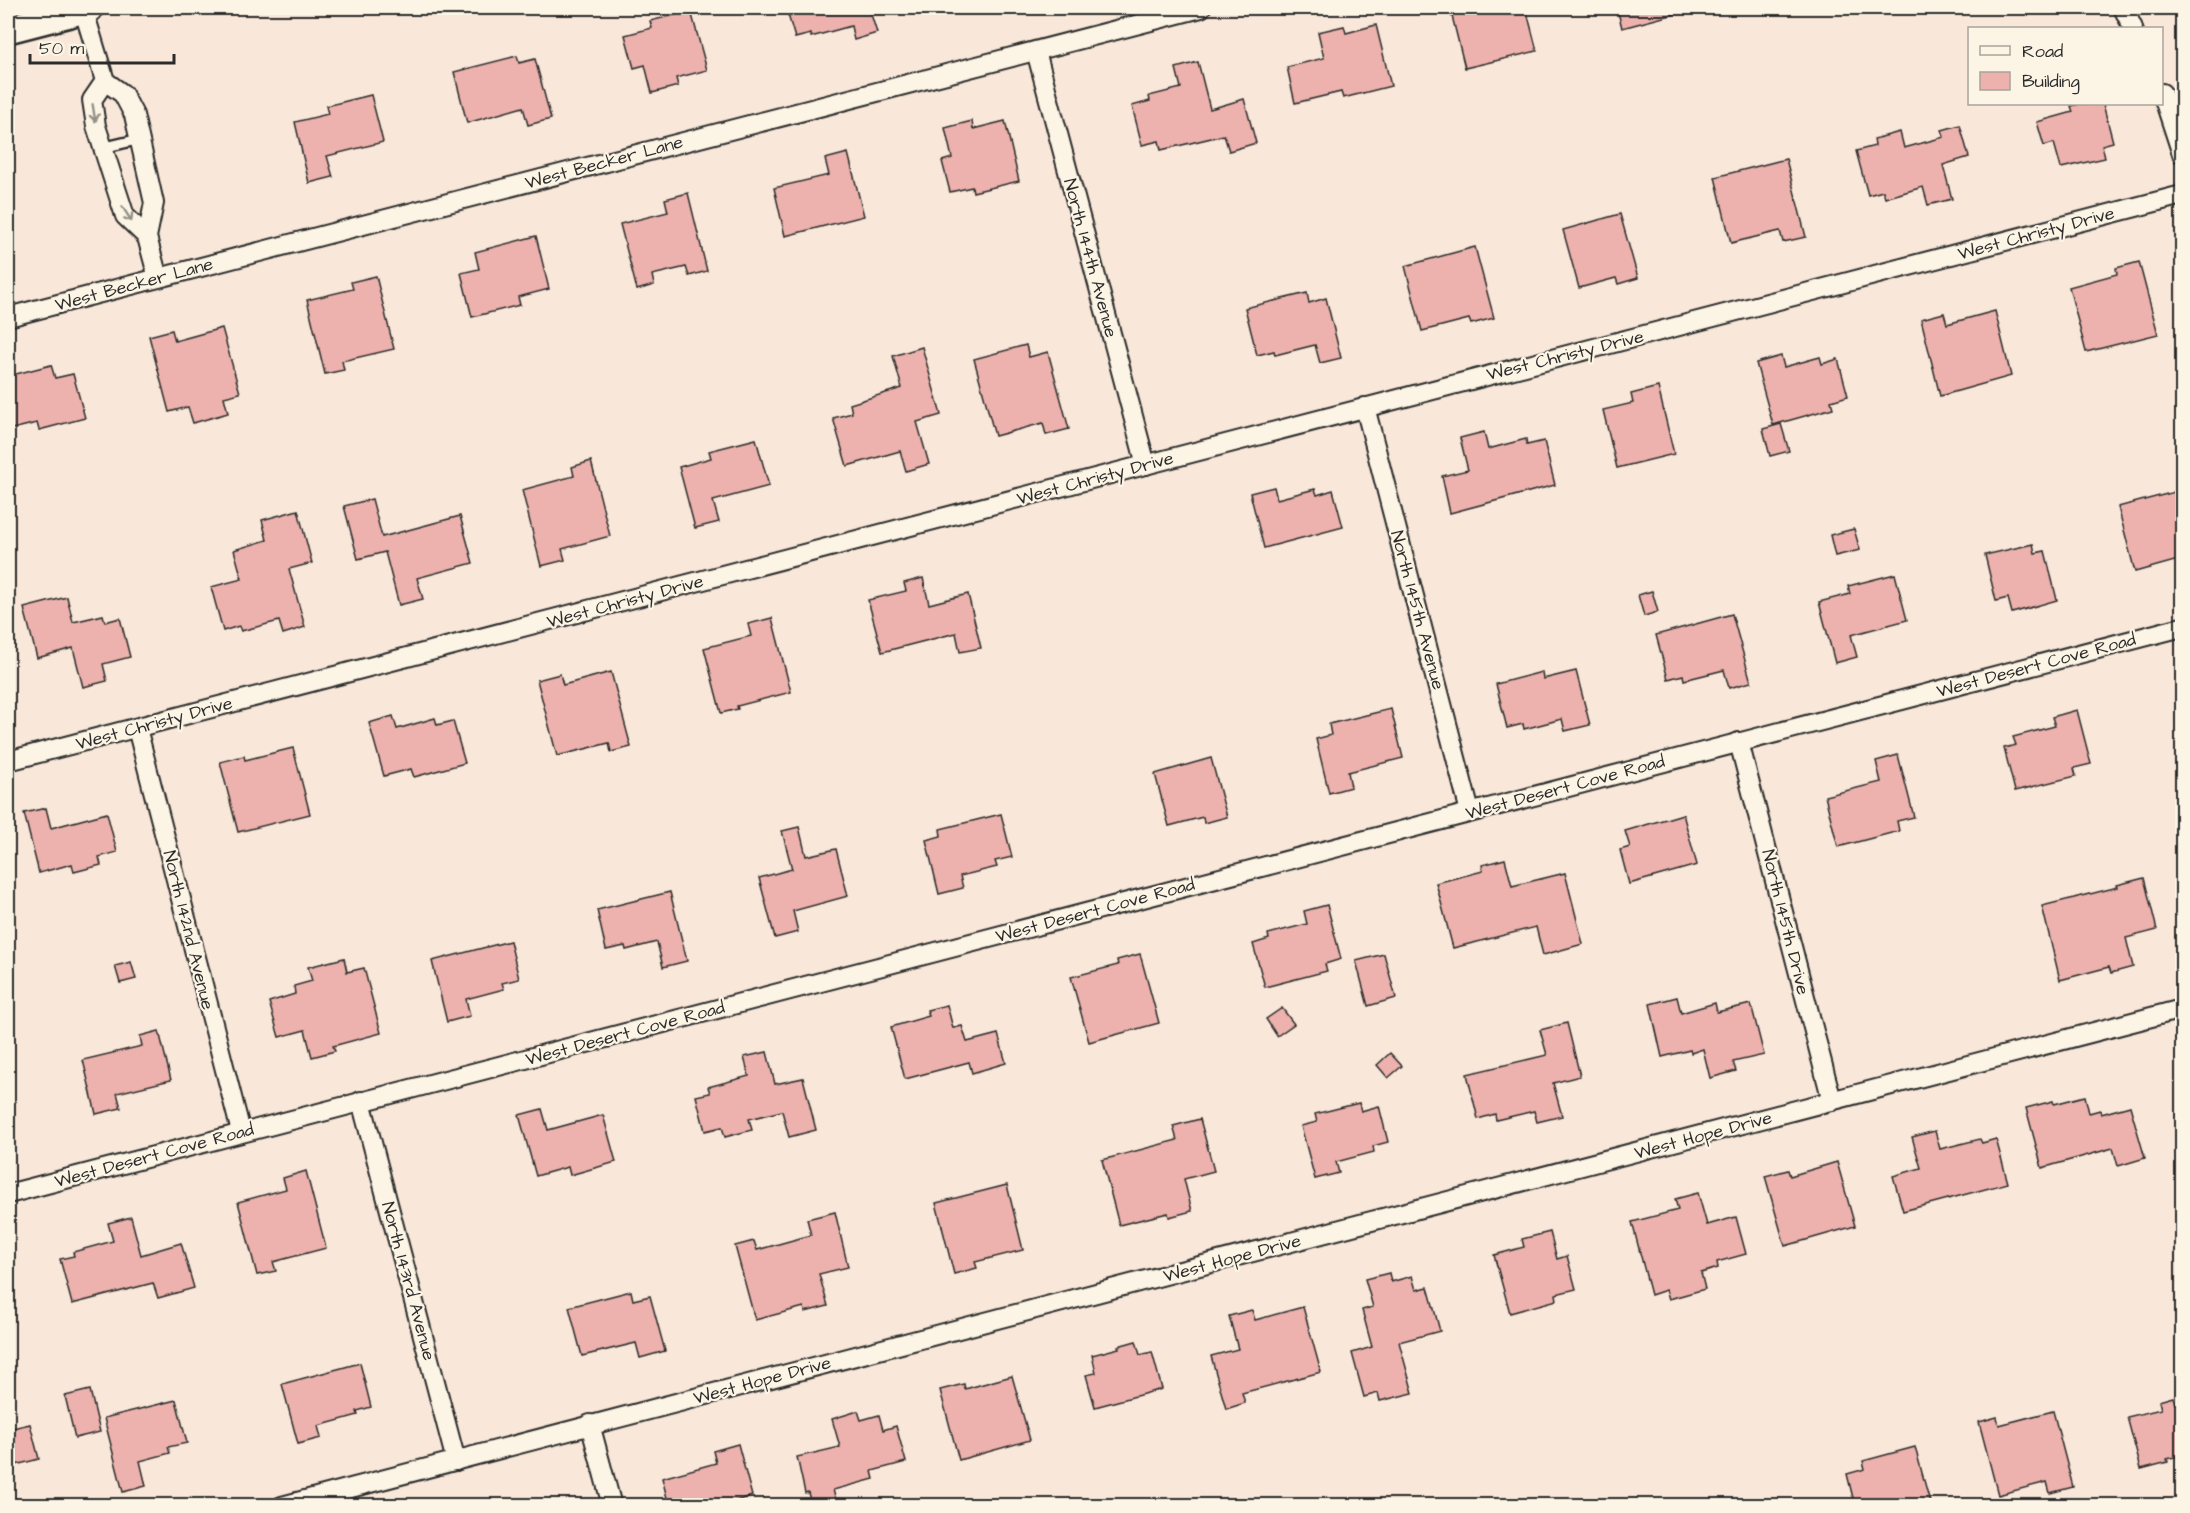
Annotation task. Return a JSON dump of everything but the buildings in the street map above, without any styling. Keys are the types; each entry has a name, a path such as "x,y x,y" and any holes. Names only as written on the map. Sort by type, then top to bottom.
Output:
{"main road":[{"path":"8,29 85,8"}],"street":[{"path":"85,8 105,81 123,94 134,115 154,203 147,237 158,278"},
{"name":"West Becker Lane","path":"8,317 1201,8"},
{"path":"2122,8 2132,27"},
{"name":"North 144th Avenue","path":"1036,51 1146,465"},
{"path":"105,81 92,99 96,126 125,216 147,237"},
{"path":"2163,96 2182,154"},
{"name":"West Christy Drive","path":"8,761 2182,195"},
{"name":"North 145th Avenue","path":"1365,407 1470,812"},
{"name":"West Desert Cove Road","path":"8,1194 2182,627"},
{"name":"North 142nd Avenue","path":"137,728 241,1132"},
{"name":"North 145th Drive","path":"1739,742 1832,1101"},
{"name":"West Hope Drive","path":"282,1506 2182,1009"},
{"name":"North 143rd Avenue","path":"362,1101 456,1461"},
{"path":"590,1424 612,1506"}],"lane":[{"path":"102,148 140,139"}]}
